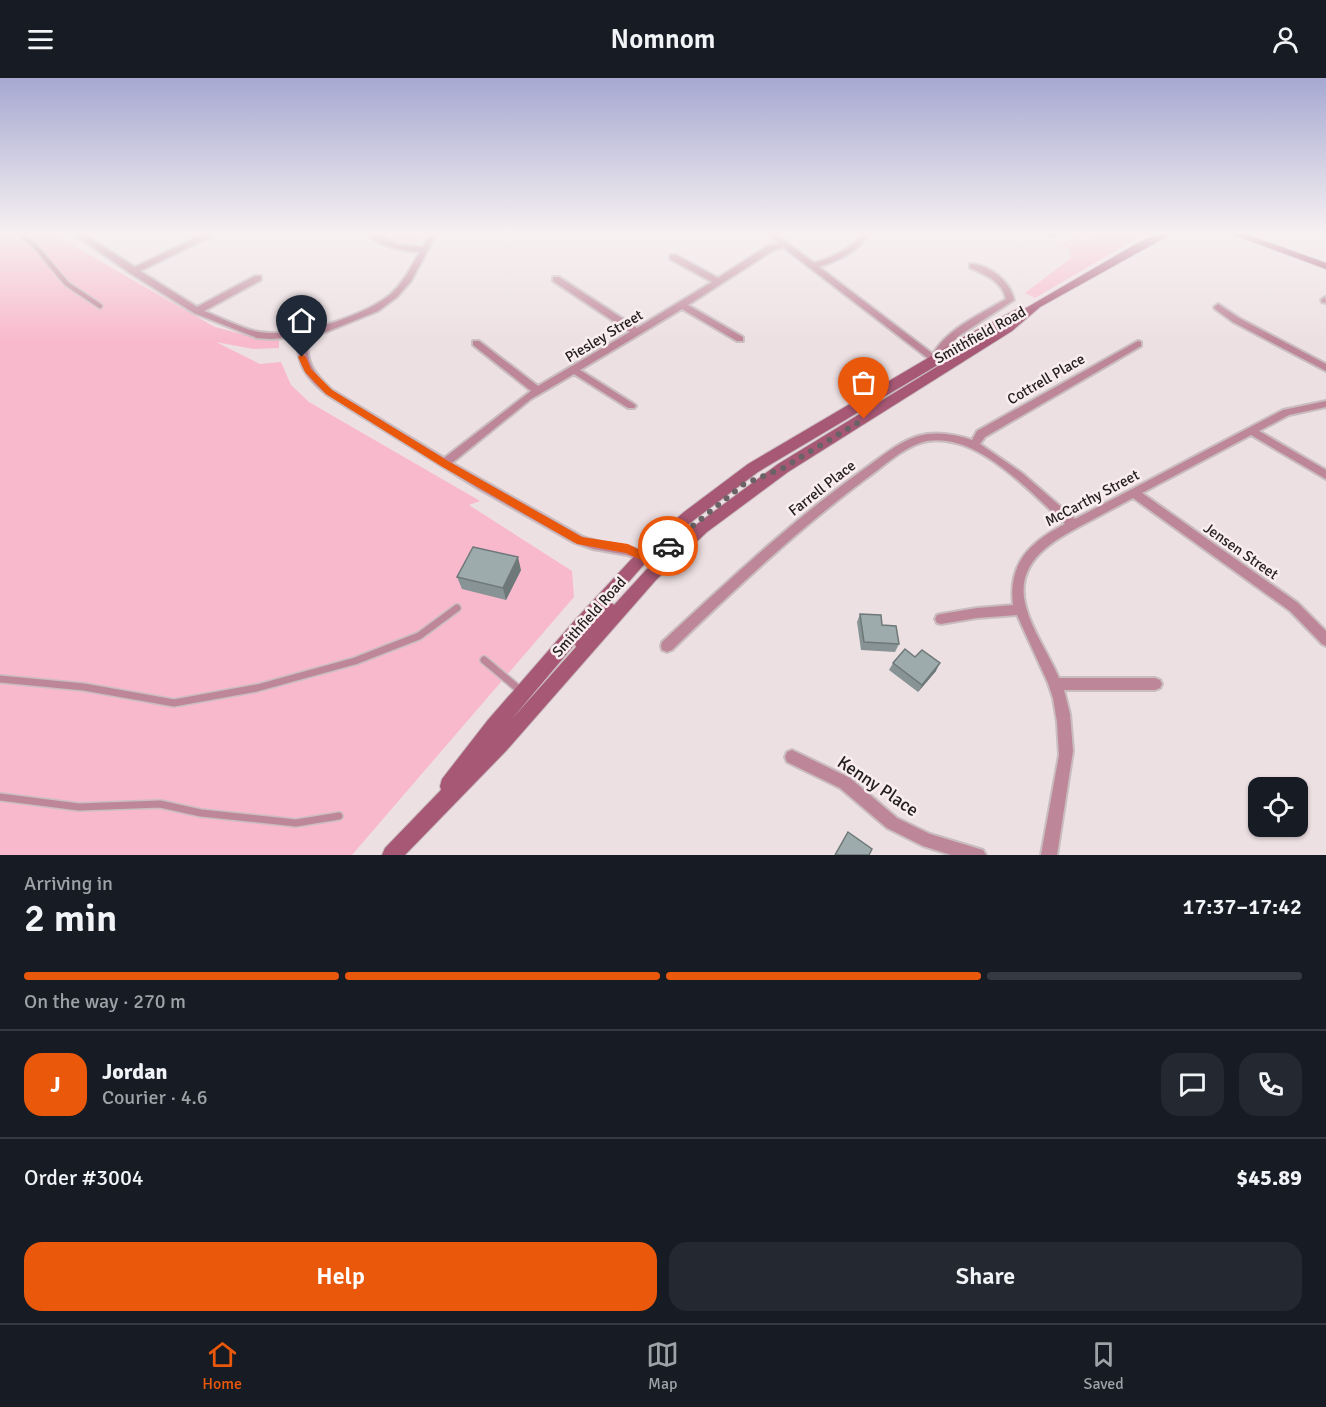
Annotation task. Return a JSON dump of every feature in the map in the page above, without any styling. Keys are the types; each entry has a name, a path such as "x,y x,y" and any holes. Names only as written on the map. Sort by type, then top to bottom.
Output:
{"main road":[{"name":"Smithfield Road","path":"424,820 522,692 643,556 688,516 753,468 934,360 1098,269"},
{"name":"Smithfield Road","path":"392,855 500,745 670,556 702,528 783,468 1013,326 1029,308"},
{"path":"875,413 889,397 932,368 934,360 947,359 989,334 1013,326"},
{"path":"569,669 593,626 644,566 643,556 659,554 744,484 783,468"}],"street":[{"path":"130,269 197,311 257,335 303,334 333,327 357,318 386,302 407,281 413,269"},
{"path":"695,269 718,282"},
{"name":"Piesley Street","path":"444,463 538,391 737,269"},
{"path":"817,269 934,360 942,346 957,333 1008,303 1010,296 1005,285 993,275 980,269"},
{"path":"197,311 258,278"},
{"path":"556,279 636,332"},
{"path":"1008,303 1029,308"},
{"path":"682,305 740,339"},
{"path":"1218,307 1236,320 1326,368"},
{"path":"303,334 304,365 317,382 329,392 444,463 580,541 628,549 643,556"},
{"path":"476,343 538,391"},
{"name":"Cottrell Place","path":"974,445 981,435 1138,344"},
{"path":"574,370 631,406"},
{"name":"McCarthy Street","path":"1049,855 1066,750 1062,712 1055,684 1018,610 1017,587 1023,567 1037,546 1250,430 1286,412 1326,404"},
{"path":"1250,430 1326,475"},
{"name":"Farrell Place","path":"668,646 799,524 904,446 920,439 936,437 974,445 1028,485 1074,525"},
{"name":"Jensen Street","path":"1133,493 1294,607 1326,640"},
{"path":"941,619 1018,610"},
{"path":"1055,684 1155,684"},
{"name":"Kenny Place","path":"792,757 845,783 892,823 928,841 978,855"}],"lane":[{"path":"54,269 59,276 100,306"},
{"path":"0,679 84,687 174,703 257,688 355,661 418,636 457,608"},
{"path":"484,660 522,692"},
{"path":"0,797 79,807 160,804 201,813 296,823 339,816"}],"shaded area":[{"path":"0,269 114,269 215,327 269,341 279,339 279,348 253,349 216,342 260,364 281,362 291,385 309,402 480,501 469,505 572,571 574,597 352,855 0,855"},
{"path":"1056,269 1084,269 1035,298 1025,293"}],"building":[{"path":"473,547 518,557 503,588 457,577"},
{"path":"860,614 881,615 882,625 896,626 899,644 864,642"},
{"path":"905,649 915,657 922,650 940,663 922,685 893,663"},
{"path":"848,832 872,849 869,855 835,855"}],"way so far":[{"path":"668,546 744,484 783,468 864,419"}],"route":[{"path":"302,357 304,365 317,382 329,392 444,463 580,541 628,549 643,556 652,557 668,546"}]}
